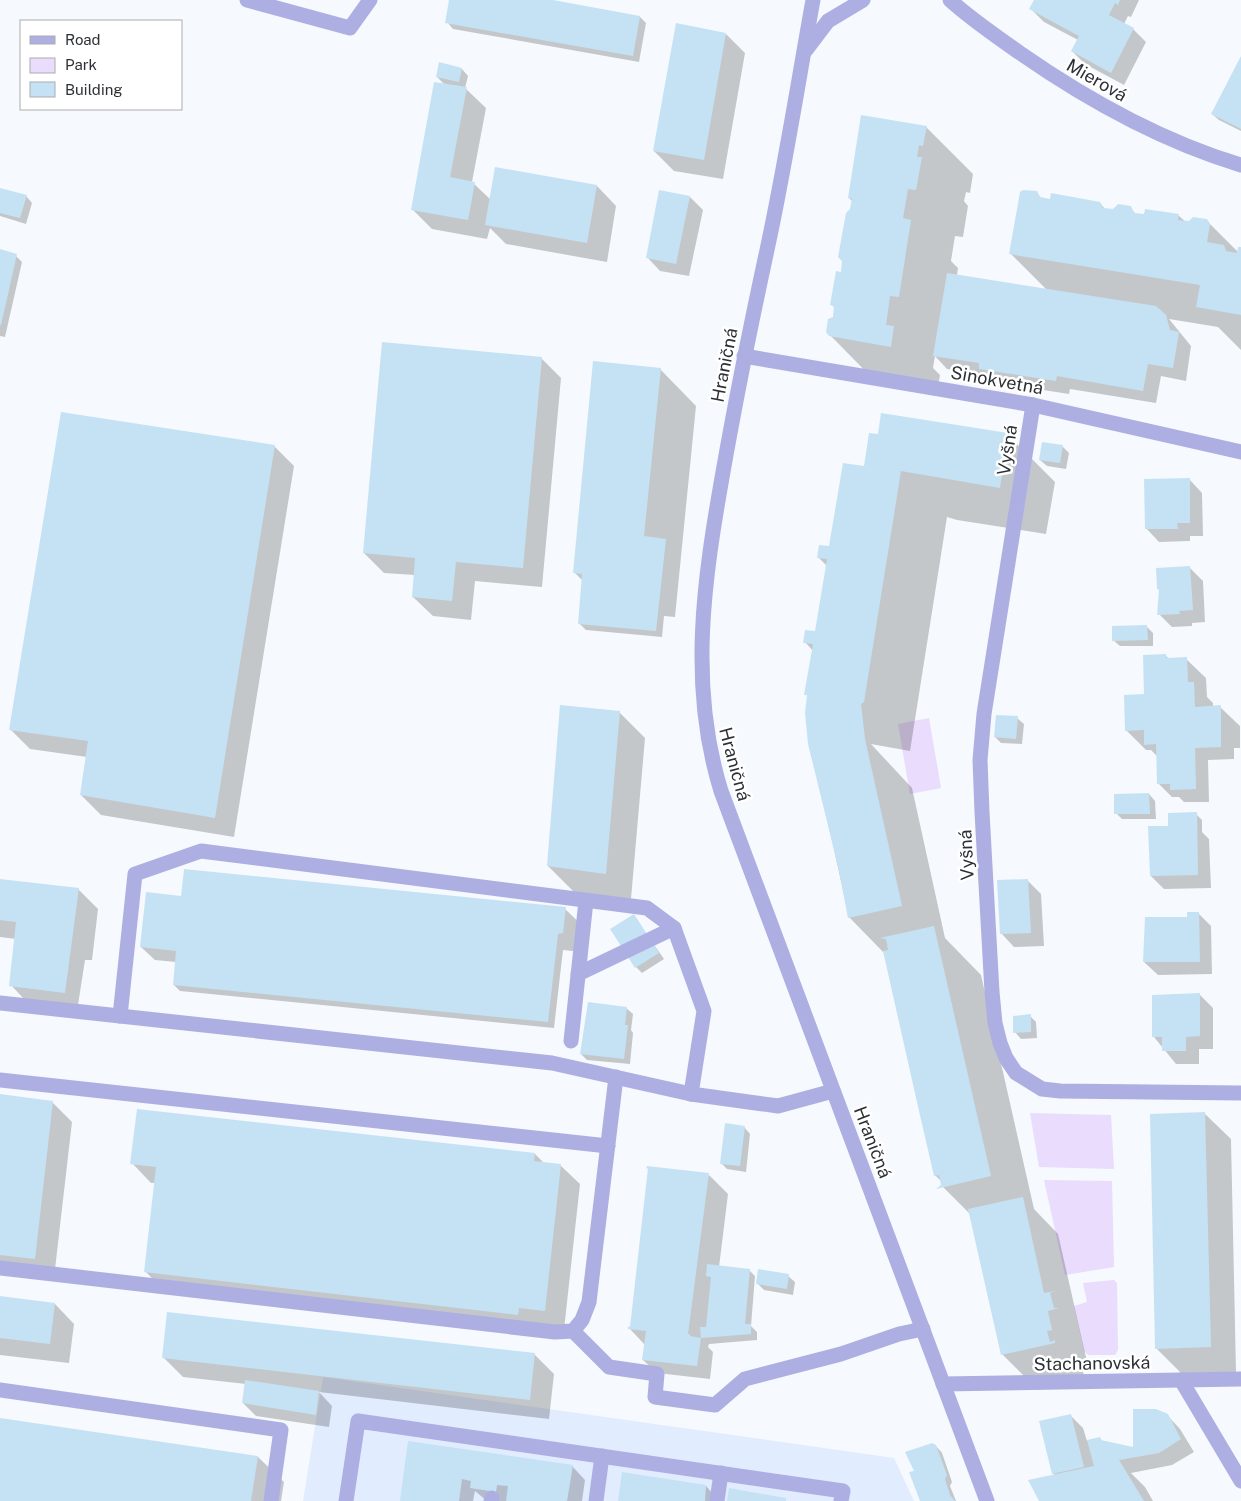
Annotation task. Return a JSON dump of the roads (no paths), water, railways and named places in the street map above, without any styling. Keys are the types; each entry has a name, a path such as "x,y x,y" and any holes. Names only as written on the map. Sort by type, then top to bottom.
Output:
{"street":[{"path":"247,0 350,28 370,0"},
{"name":"Hraničná","path":"813,0 772,225 744,356 706,574 701,646 704,710 709,749 721,791 944,1384 986,1501"},
{"path":"803,53 828,21 863,0"},
{"name":"Mierová","path":"949,1 1055,77 1104,108 1218,158 1241,165"},
{"name":"Sinokvetná","path":"744,356 1033,405 1241,453"},
{"name":"Vyšná","path":"1033,405 981,734 982,804 992,992 995,1024 1000,1043 1006,1058 1016,1072 1042,1089 1060,1091 1241,1093"},
{"path":"120,1016 135,874 201,851 647,908 674,928 704,1011 691,1094"},
{"path":"571,1041 586,901"},
{"path":"578,974 674,928"},
{"path":"0,1003 552,1063 691,1094 778,1106 833,1091"},
{"path":"0,1268 555,1332 573,1331 582,1320 589,1302 616,1077"},
{"path":"0,1080 608,1146"},
{"path":"573,1331 609,1367 657,1374 654,1398 715,1404 745,1379 841,1354 899,1334 923,1329"},
{"name":"Stachanovská","path":"944,1384 1241,1379"},
{"path":"1181,1380 1241,1481"},
{"path":"0,1390 282,1430 270,1501"},
{"path":"346,1501 358,1421 843,1492 841,1501"},
{"path":"596,1501 602,1456"},
{"path":"716,1501 721,1474"}]}
